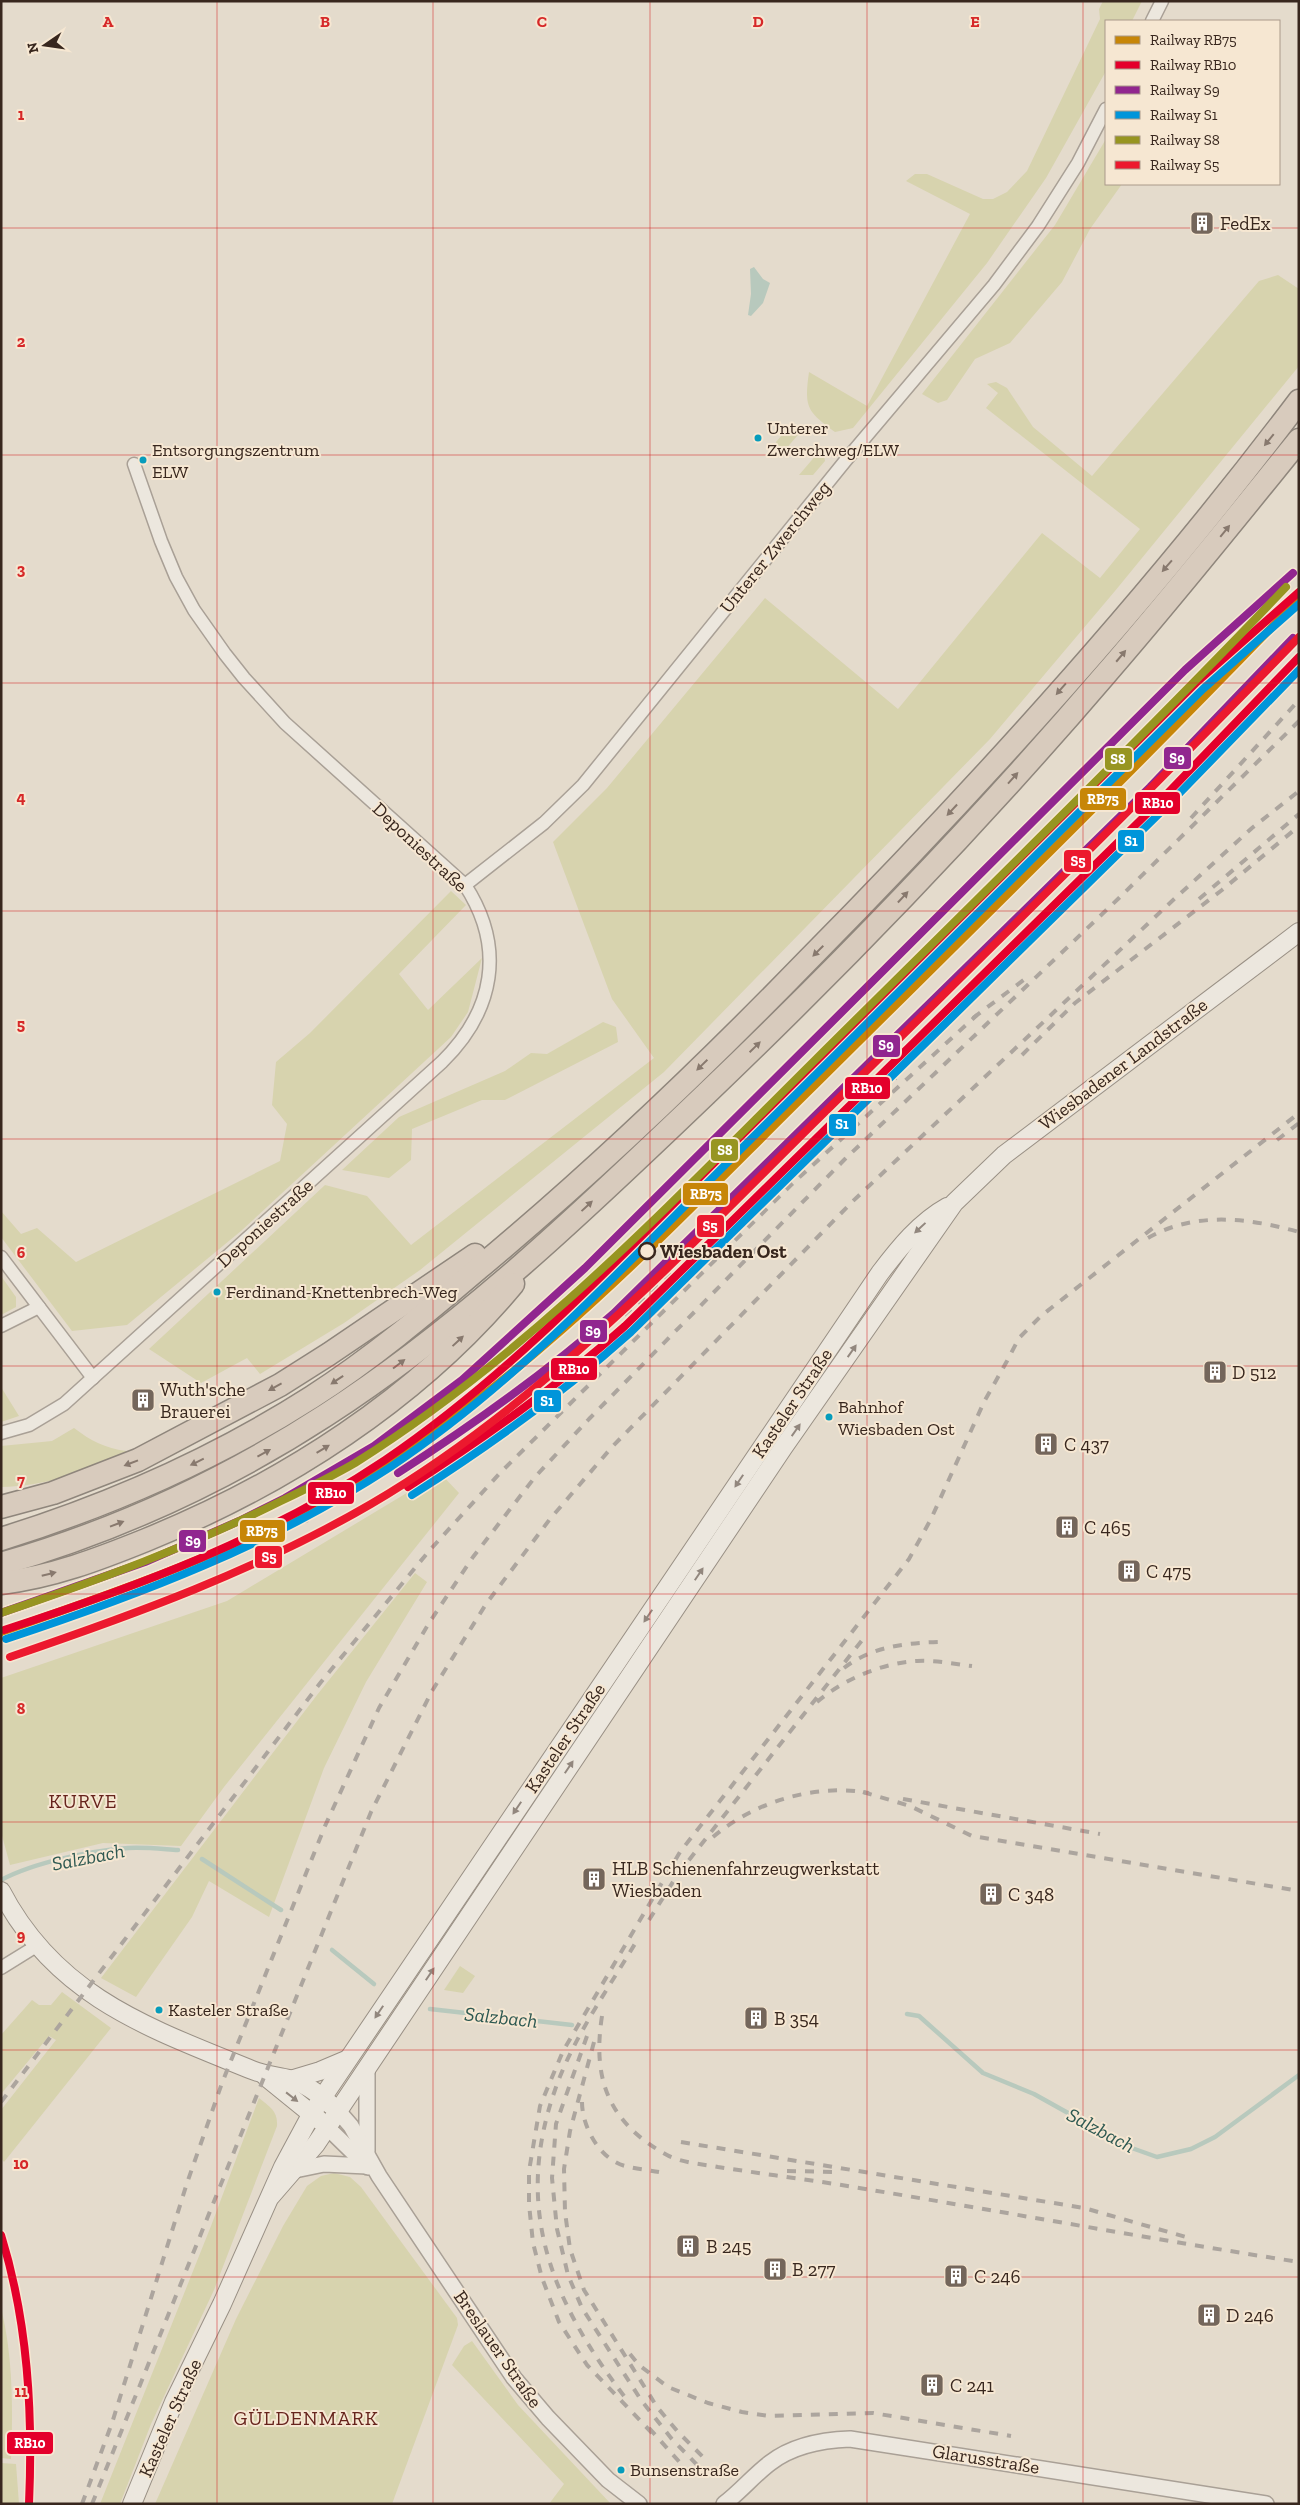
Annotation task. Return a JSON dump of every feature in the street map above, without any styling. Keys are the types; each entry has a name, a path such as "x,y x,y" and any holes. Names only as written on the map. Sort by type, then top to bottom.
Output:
{"highway":[{"path":"1,1539 64,1518 132,1492 215,1453 311,1397 412,1324 539,1218 759,1010 987,774 1181,550 1299,401"},
{"path":"1,1564 72,1541 177,1498 244,1464 325,1416 427,1343 551,1239 760,1042 876,926 1103,678 1299,440"},
{"path":"1,1507 53,1493 138,1460 280,1384 329,1354 476,1254 539,1218"},
{"path":"1,1583 68,1570 171,1530 271,1480 336,1441 423,1374 491,1311 551,1239"}],"main road":[{"name":"Wiesbadener Landstraße","path":"885,1304 954,1203 1004,1154 1299,932"},
{"name":"Wiesbadener Landstraße","path":"872,1287 906,1240 929,1219 954,1203"},
{"name":"Kasteler Straße","path":"132,2504 164,2425 312,2113 872,1287"},
{"name":"Kasteler Straße","path":"271,2196 295,2170 327,2127 783,1448 885,1304"},
{"path":"3,1894 38,1945 76,1983 115,2010 151,2028 322,2097 338,2111"},
{"path":"274,2078 320,2071 347,2059"},
{"path":"274,2078 327,2127"}],"street":[{"path":"1152,20 1162,1"},
{"name":"Unterer Zwerchweg","path":"465,886 544,823 582,785 846,460 994,285 1038,226 1078,163 1105,111"},
{"name":"Deponiestraße","path":"93,1378 327,1167 463,1040 480,1010 489,977 490,961 483,922 465,886 285,723 234,666 209,632 176,577 160,541 134,464"},
{"path":"1,1257 93,1378 42,1419 1,1433"},
{"path":"1,1326 40,1307"},
{"path":"1,1968 38,1945"},
{"path":"295,2170 324,2164 367,2159 367,2068"},
{"name":"Breslauer Straße","path":"338,2111 367,2159 514,2378 548,2418 602,2473 639,2504"},
{"name":"Breslauer Straße","path":"327,2127 367,2159"},
{"name":"Glarusstraße","path":"724,2504 771,2462 793,2450 813,2443 850,2439 1266,2504"}],"shaded area":[{"path":"1103,1 1142,1 1132,20 1105,20 1105,73 1046,178 987,263 853,428 835,432 818,419 810,408 807,394 809,372 867,406 970,214 906,181 915,174 927,174 983,199 993,199 1007,192 1027,171 1100,19 1099,9"},
{"path":"1105,141 1105,185 1121,185 1090,229 1062,282 1010,343 975,359 947,400 938,403 922,394 1055,225"},
{"path":"754,267 763,279 770,283 763,303 751,316 748,315 751,294 750,269"},
{"path":"1278,275 1299,289 1299,366 1115,591 990,739 664,1072 420,1270 344,1323 260,1374 247,1358 201,1383 149,1349 325,1185 367,1196 411,1245 654,1058 612,999 553,842 607,788 765,598 898,709 1042,533 1100,578 1140,529 986,408 998,393 987,384 996,382 1007,388 1033,427 1092,476 1259,281"},
{"path":"788,428 803,429 779,457 776,442"},
{"path":"823,447 825,461 813,475 799,475"},
{"path":"451,891 466,905 399,974 428,1010 482,958 468,1012 451,1037 241,1231 127,1325 72,1331 1,1237 1,1211 21,1234 37,1228 76,1262 280,1161 287,1124 272,1105 276,1062 310,1033"},
{"path":"603,1022 616,1027 618,1042 505,1100 482,1100 412,1129 411,1160 389,1178 342,1170 399,1117 505,1071 531,1053 547,1054"},
{"path":"1,1276 16,1297 16,1307 1,1315"},
{"path":"1,1387 19,1416 1,1422"},
{"path":"74,1428 98,1443 126,1451 126,1455 96,1467 50,1481 1,1487 1,1446 52,1441"},
{"path":"440,1473 459,1493 224,1787 181,1846 103,1843 10,1865 1,1832 1,1678 227,1601"},
{"path":"415,1573 427,1582 366,1682 324,1768 269,1917 209,1881 192,1917 136,1997 101,1978 317,1695"},
{"path":"460,1966 475,1976 463,1993 444,1990"},
{"path":"62,1992 111,2028 4,2162 1,2158 1,2110 56,2040 49,2036 1,2094 1,2035 32,2000 39,2005 51,2005"},
{"path":"259,2098 275,2113 277,2126 214,2290 151,2424 120,2504 100,2504 211,2226"},
{"path":"334,2173 350,2177 361,2187 457,2318 458,2325 392,2504 155,2504 236,2319 283,2226 307,2186 321,2176"},
{"path":"1,2308 10,2364 11,2459 1,2458"},
{"path":"472,2341 518,2405 611,2504 549,2504 564,2484 452,2365 464,2346"},
{"path":"1,2463 16,2464 19,2504 1,2504"}],"waterway":[{"name":"Salzbach","path":"1,1880 30,1868 63,1858 113,1849 153,1848 178,1850"},
{"name":"Salzbach","path":"202,1859 281,1910"},
{"name":"Salzbach","path":"332,1950 374,1984"},
{"name":"Salzbach","path":"430,2009 572,2025"},
{"name":"Salzbach","path":"907,2014 919,2016 983,2073 1034,2094 1129,2147 1157,2157 1191,2149 1215,2137 1299,2075"}],"railway":[{"path":"1191,818 1299,700"},
{"path":"82,2504 112,2423 187,2183 222,2083 325,1826 379,1708 429,1623 473,1557 535,1477 589,1419 845,1159 1119,898 1299,721"},
{"path":"92,2504 371,1812 432,1691 486,1604 550,1519 612,1447 853,1201 1171,902 1252,828 1299,791"},
{"path":"1199,899 1299,814"},
{"path":"1022,1055 1075,1003 1222,890 1299,826"},
{"path":"973,1018 1025,979"},
{"path":"1,2102 321,1682 429,1551 500,1473 791,1185 977,1015"},
{"path":"624,1315 764,1198 896,1078"},
{"path":"652,2433 587,2365 559,2322 542,2278 533,2243 529,2204 529,2171 540,2106 563,2051 680,1852 909,1559 931,1519 984,1402 1019,1338 1041,1316 1299,1113"},
{"path":"1277,1140 1299,1123"},
{"path":"1148,1238 1166,1229 1184,1224 1222,1220 1261,1223 1299,1232"},
{"path":"1,1632 174,1579 308,1520"},
{"path":"649,1920 678,1874 863,1639"},
{"path":"844,1668 865,1655 877,1651 900,1645 938,1642"},
{"path":"817,1702 851,1679 890,1665 924,1661 972,1666"},
{"path":"713,1837 747,1814 786,1798 828,1791 869,1793"},
{"path":"863,1792 910,1806 972,1836 1299,1891"},
{"path":"903,1799 1100,1834"},
{"path":"624,2396 577,2325 559,2289 547,2252 539,2214 538,2175 543,2133 555,2090 563,2070 582,2031 639,1937"},
{"path":"602,2016 600,2060 603,2080 609,2098 618,2114 631,2129 647,2142 673,2158 686,2162 835,2184 1299,2262"},
{"path":"587,2036 556,2124 552,2178 557,2229 568,2275 582,2308 641,2400 671,2438 699,2467"},
{"path":"594,2042 570,2131 564,2169 565,2212 570,2249 584,2290 657,2407 678,2432 708,2462"},
{"path":"582,2102 585,2121 589,2131 600,2149 607,2156 625,2166 659,2172"},
{"path":"681,2142 1084,2208 1186,2237"},
{"path":"787,2171 837,2172"},
{"path":"630,2354 639,2365 668,2387 708,2403 742,2412 769,2416 873,2413 1011,2436"},
{"path":"649,2428 692,2476"}],"rail line":[{"name":"S9","path":"1,1613 145,1562 239,1521 285,1498 374,1446 462,1380 585,1268 1185,670 1293,573"},
{"name":"S8","path":"1,1613 178,1548 309,1487 355,1463 419,1420 480,1374 538,1326 651,1223 1111,766 1286,587"},
{"name":"RB10","path":"4,1630 152,1578 248,1537 341,1488 385,1460 433,1425 524,1350 568,1309 1197,682 1299,592"},
{"name":"RB75","path":"1,1632 138,1583 273,1527 358,1481 421,1441 482,1396 540,1349 651,1248 1117,785 1299,599"},
{"name":"S1","path":"6,1639 155,1586 203,1566 298,1521 344,1496 389,1468 437,1434 484,1397 529,1358 615,1276 1203,689 1299,604"},
{"name":"S5","path":"10,1657 148,1608 284,1550 371,1504 435,1464 496,1419 554,1372 666,1270 1123,816 1299,637"},
{"name":"S9","path":"398,1473 509,1397 562,1357 613,1314 1150,787 1293,638"},
{"name":"RB10","path":"408,1487 520,1411 625,1326 1162,799 1299,657"},
{"name":"S1","path":"412,1495 525,1418 631,1332 1168,805 1299,670"},
{"name":"RB10","path":"1,2235 17,2301 27,2368 30,2436 29,2504"}],"place":[{"name":"FedEx","path":"1202,223"},
{"name":"Unterer Zwerchweg/ELW","path":"758,438"},
{"name":"Entsorgungszentrum ELW","path":"143,460"},
{"name":"Wiesbaden Ost","path":"647,1251"},
{"name":"Ferdinand-Knettenbrech-Weg","path":"217,1292"},
{"name":"D 512","path":"1215,1372"},
{"name":"Wuth'sche Brauerei","path":"143,1400"},
{"name":"Bahnhof Wiesbaden Ost","path":"829,1417"},
{"name":"C 437","path":"1046,1444"},
{"name":"C 465","path":"1067,1527"},
{"name":"C 475","path":"1129,1571"},
{"name":"HLB Schienenfahrzeugwerkstatt Wiesbaden","path":"594,1879"},
{"name":"C 348","path":"991,1894"},
{"name":"Kasteler Straße","path":"159,2010"},
{"name":"B 354","path":"756,2018"},
{"name":"B 245","path":"688,2246"},
{"name":"B 277","path":"775,2269"},
{"name":"C 246","path":"956,2276"},
{"name":"D 246","path":"1209,2315"},
{"name":"C 241","path":"932,2385"},
{"name":"Bunsenstraße","path":"621,2470"}],"district":[{"name":"KURVE","path":"83,1801"},
{"name":"GÜLDENMARK","path":"306,2418"}]}
